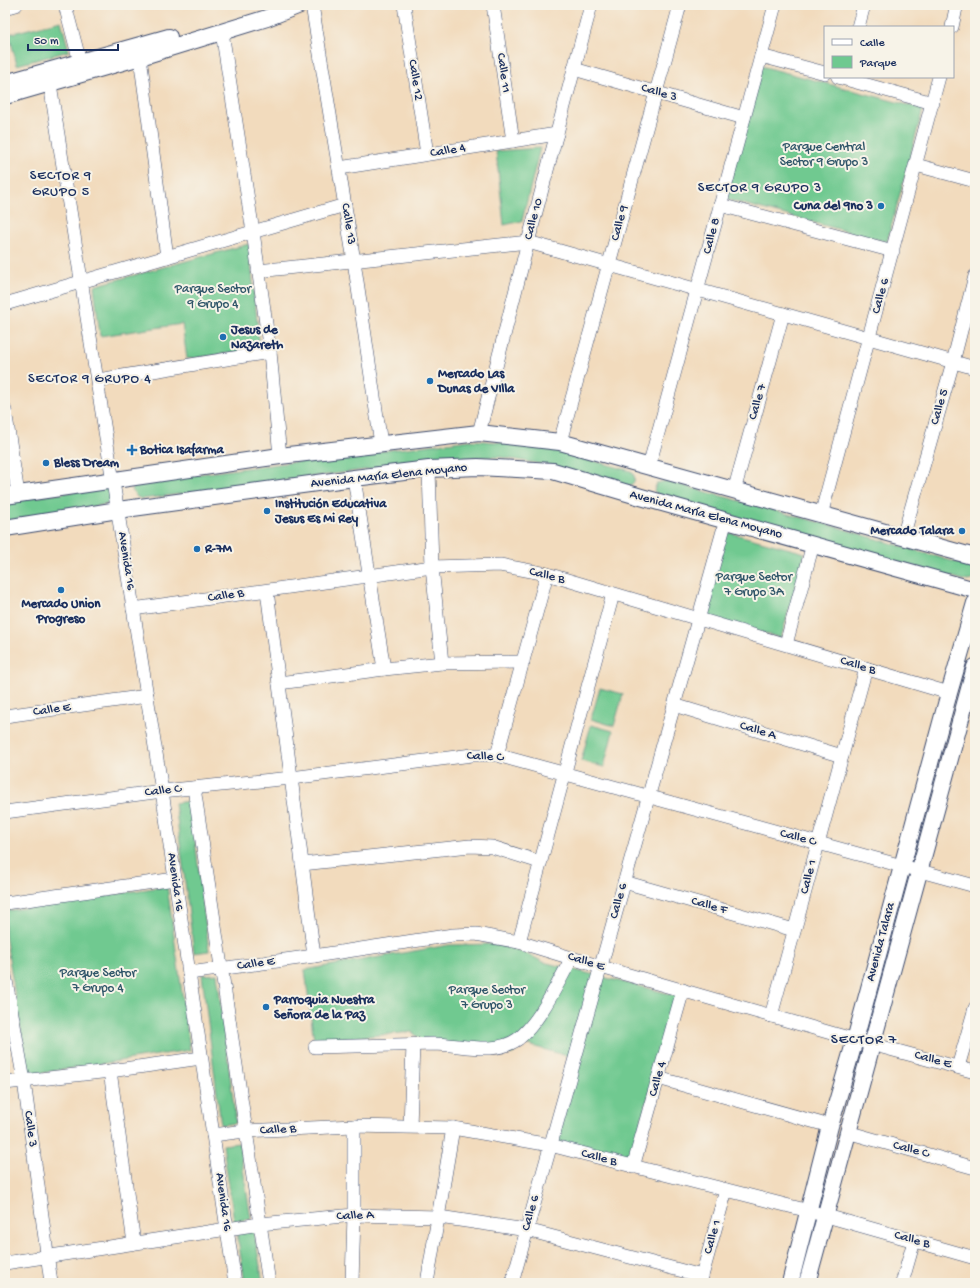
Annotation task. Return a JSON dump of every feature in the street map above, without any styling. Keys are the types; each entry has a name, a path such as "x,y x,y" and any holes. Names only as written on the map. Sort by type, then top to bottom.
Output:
{"street":[{"path":"5,8 16,5"},
{"path":"65,5 80,62"},
{"path":"5,96 80,62 222,22 276,5"},
{"path":"5,83 48,77 140,57 267,18 300,5"},
{"name":"Calle 13","path":"312,5 354,261 381,444"},
{"name":"Calle 12","path":"404,5 427,154"},
{"name":"Calle 11","path":"493,5 513,141"},
{"name":"Calle 10","path":"479,433 591,5"},
{"name":"Calle 9","path":"560,442 680,5"},
{"name":"Calle 8","path":"649,466 775,5"},
{"path":"858,26 864,5"},
{"path":"952,26 956,8"},
{"path":"222,32 270,352 280,456"},
{"path":"761,56 824,73"},
{"path":"140,57 167,257"},
{"name":"Calle 3","path":"574,69 744,118"},
{"name":"Avenida 16","path":"48,77 98,380 162,791 235,1283"},
{"path":"843,78 933,103"},
{"name":"Calle 6","path":"821,515 940,78"},
{"name":"Calle 4","path":"339,168 557,134"},
{"path":"916,165 975,181"},
{"path":"5,304 345,205"},
{"path":"720,205 893,251"},
{"path":"258,271 528,242 975,368"},
{"name":"Calle 5","path":"903,538 953,362 975,276"},
{"name":"Calle 7","path":"734,491 783,314"},
{"path":"98,380 270,352"},
{"path":"5,410 11,495 280,456 479,433 560,442 975,557"},
{"name":"Avenida María Elena Moyano","path":"5,528 118,510 429,469 478,467 553,471 975,590"},
{"path":"429,469 432,567 442,662"},
{"path":"354,478 384,669"},
{"name":"Calle 6","path":"512,1283 726,520"},
{"path":"786,644 813,544"},
{"name":"Calle B","path":"133,609 432,567 500,566 547,574 948,693"},
{"path":"497,755 547,574"},
{"path":"267,591 314,956"},
{"path":"519,942 613,594"},
{"name":"Avenida Talara","path":"790,1283 830,1126 855,1040 948,693 975,603"},
{"path":"279,683 442,662 523,662"},
{"name":"Avenida Talara","path":"807,1283 919,871 971,697 975,667"},
{"name":"Calle 1","path":"771,1016 866,668"},
{"name":"Calle E","path":"5,716 147,696"},
{"name":"Calle A","path":"674,705 842,756"},
{"name":"Calle C","path":"5,812 162,791 291,778 472,755 497,755 975,886"},
{"path":"194,788 269,1283"},
{"path":"302,864 470,846 492,847 540,862"},
{"path":"5,903 175,879"},
{"name":"Calle F","path":"624,882 794,930"},
{"name":"Calle E","path":"189,973 453,935 476,934 519,942 855,1040 975,1072"},
{"path":"315,1047 437,1044 474,1048 505,1045 518,1038 541,1012 572,958"},
{"name":"Calle 3","path":"5,975 24,1081 51,1283"},
{"name":"Calle 4","path":"633,1167 683,990"},
{"path":"958,1067 975,1008"},
{"path":"410,1126 413,1045"},
{"path":"5,1083 110,1071 201,1058"},
{"path":"110,1071 134,1243"},
{"path":"658,1078 830,1126"},
{"path":"352,1283 354,1126"},
{"name":"Calle B","path":"213,1135 245,1131 354,1126 453,1128 550,1146 809,1211 975,1258"},
{"path":"426,1283 439,1217 453,1128"},
{"name":"Calle C","path":"848,1132 975,1168"},
{"name":"Calle 1","path":"701,1279 726,1190"},
{"name":"Calle A","path":"5,1263 260,1224 354,1215 439,1217 526,1230 701,1279"},
{"path":"902,1283 914,1241"}],"green space":[{"path":"61,21 69,51 17,65 9,34"},
{"name":"Parque Central Sector 9 Grupo 3","path":"761,66 923,109 887,242 725,199"},
{"path":"540,148 522,221 504,225 496,151"},
{"name":"Parque Sector 9 Grupo 4","path":"249,244 260,349 187,359 182,324 100,336 94,286"},
{"path":"470,440 535,445 631,471 634,476 634,480 632,484 627,487 547,465 500,457 475,457 142,499 137,497 132,490 135,482"},
{"path":"666,481 833,526 972,567 975,570 975,577 973,580 967,581 657,495 654,490 657,483"},
{"path":"110,487 111,501 108,504 5,521 5,501"},
{"name":"Parque Sector 7 Grupo 3A","path":"727,532 805,553 781,638 703,616"},
{"path":"600,688 623,694 614,726 591,719"},
{"path":"591,725 613,731 604,767 581,761"},
{"path":"190,801 209,951 194,953 175,803"},
{"name":"Parque Sector 7 Grupo 4","path":"167,886 190,1050 28,1075 5,934 5,911"},
{"name":"Parque Sector 7 Grupo 3","path":"497,944 526,953 543,962 678,996 630,1159 556,1141 578,1059 518,1042 513,1054 431,1048 412,1032 314,1041 305,970 449,945"},
{"path":"217,974 236,1123 221,1125 202,975"},
{"path":"239,1143 251,1219 234,1221 223,1145"},
{"path":"254,1231 263,1283 245,1283 237,1233"}],"place":[{"name":"Cuna del 9no 3","path":"881,206"},
{"name":"Jesus de Nazareth","path":"223,337"},
{"name":"Mercado Las Dunas de VIlla","path":"430,381"},
{"name":"Botica Isafarma","path":"132,450"},
{"name":"Bless Dream","path":"46,463"},
{"name":"Institución Educativa Jesus Es Mi Rey","path":"267,511"},
{"name":"Mercado Talara","path":"962,531"},
{"name":"R-7M","path":"197,549"},
{"name":"Mercado Union Progreso","path":"61,590"},
{"name":"Parroquia Nuestra Señora de la Paz","path":"266,1007"}],"district":[{"name":"SECTOR 9 GRUPO 5","path":"61,184"},
{"name":"SECTOR 9 GRUPO 3","path":"760,188"},
{"name":"SECTOR 9 GRUPO 4","path":"90,379"},
{"name":"SECTOR 7","path":"864,1040"}]}
